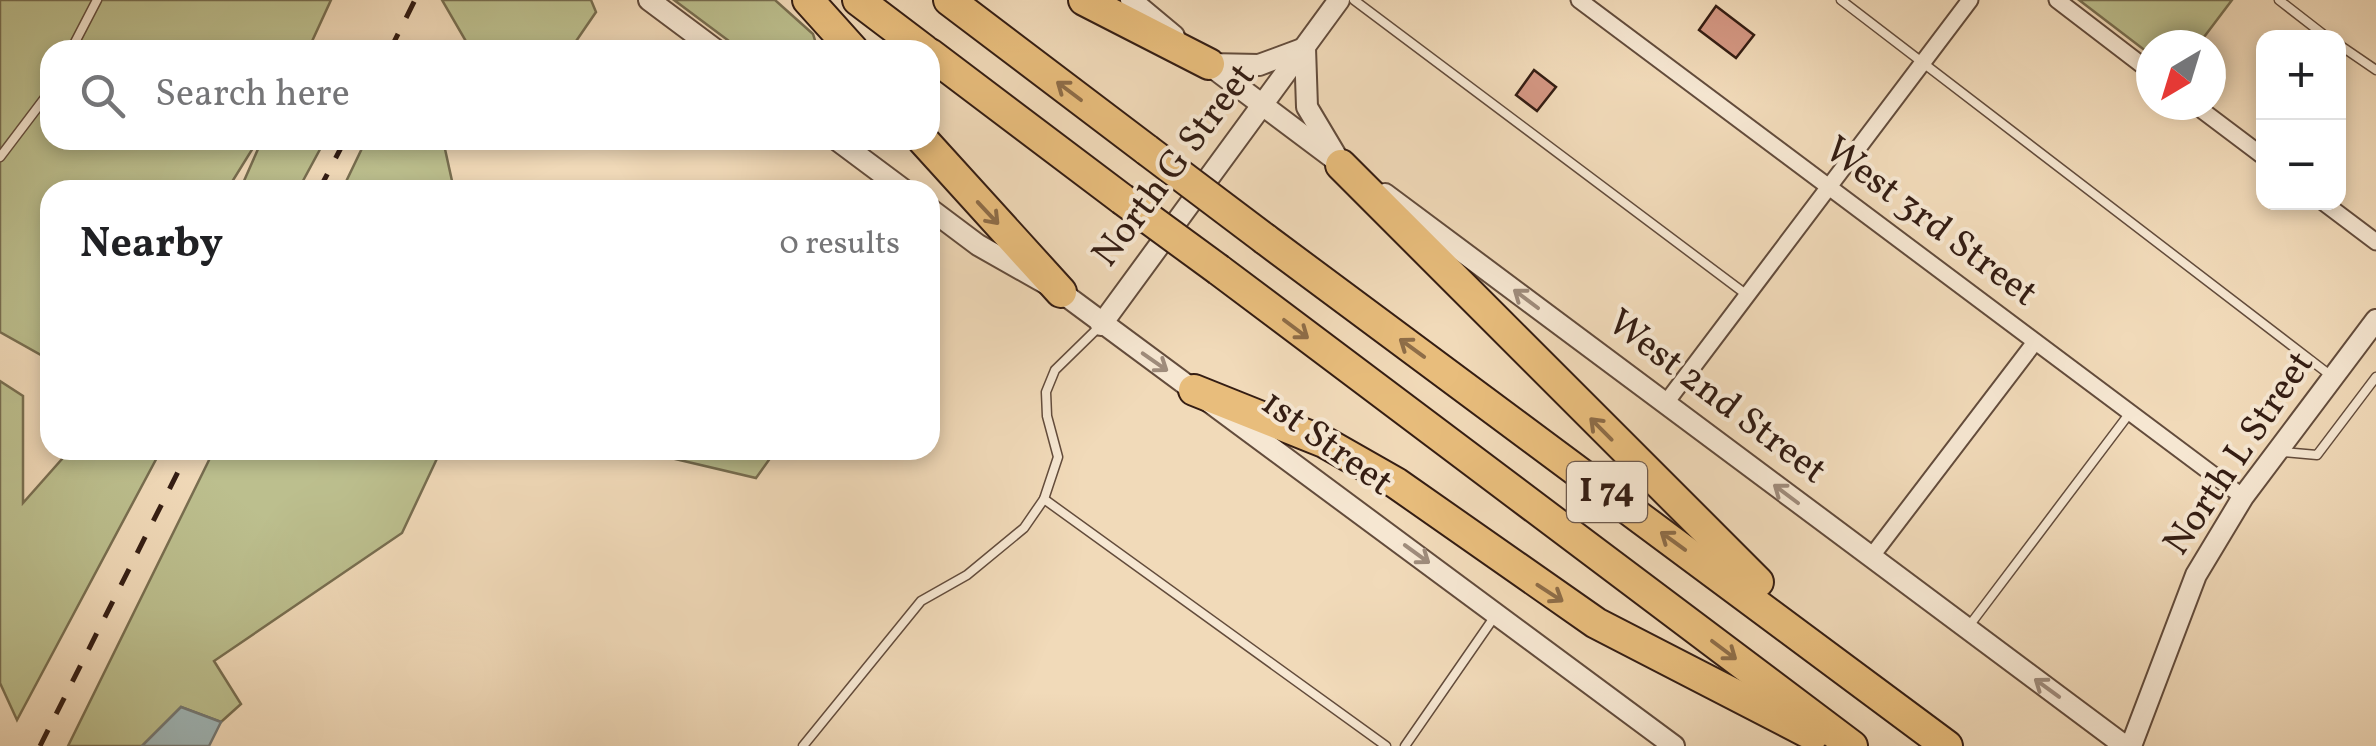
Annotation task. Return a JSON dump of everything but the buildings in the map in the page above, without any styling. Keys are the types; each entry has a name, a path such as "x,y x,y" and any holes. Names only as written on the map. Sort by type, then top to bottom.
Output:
{"highway":[{"path":"808,0 844,40"},
{"name":"I 74","path":"858,0 911,40"},
{"name":"I 74","path":"948,0 1947,746"},
{"path":"1084,0 1208,64"},
{"name":"I 74","path":"940,62 1852,746"},
{"path":"931,150 1062,292"},
{"path":"1341,165 1701,530 1874,690"},
{"path":"1194,390 1324,442 1396,484 1596,623 1834,746"}],"street":[{"path":"649,0 703,40"},
{"name":"West 2nd Street","path":"1131,0 1341,165 1418,216 1966,630 2128,746"},
{"name":"North G Street","path":"1102,325 1338,0"},
{"name":"West 3rd Street","path":"1579,0 2243,498"},
{"path":"1665,404 1970,0"},
{"path":"2056,0 2136,61"},
{"path":"1208,64 1258,64 1305,48 1307,107 1341,165"},
{"path":"2215,120 2256,151"},
{"path":"850,150 891,180"},
{"path":"2334,210 2376,242"},
{"name":"1st Street","path":"940,216 978,245 1062,292 1674,746"},
{"name":"North L Street","path":"2128,746 2196,576 2243,498 2376,320"},
{"path":"1871,558 2036,342"}],"lane":[{"path":"87,0 91,12"},
{"path":"76,40 97,0"},
{"path":"1354,0 1747,295"},
{"path":"1841,0 2333,378"},
{"path":"2279,0 2318,30"},
{"path":"2346,49 2376,70"},
{"path":"0,157 40,103"},
{"path":"803,746 922,601 967,575 1024,528 1044,499 1058,457 1046,392 1055,370 1102,325"},
{"path":"2278,452 2316,455 2376,377"},
{"path":"1966,630 2130,412"},
{"path":"1044,499 1386,746"},
{"path":"1405,746 1497,612"}],"green space":[{"path":"0,0 331,0 313,40 40,40 40,150 252,150 233,180 40,180 40,354 0,332"},
{"path":"442,0 591,0 596,12 577,40 465,40"},
{"path":"674,0 775,0 815,40 728,40"},
{"path":"2079,0 2232,0 2209,30 2136,30 2136,44"},
{"path":"258,150 320,150 303,180 244,180"},
{"path":"361,150 445,150 452,180 347,180"},
{"path":"0,381 23,396 23,503 61,460 156,460 17,720 0,683"},
{"path":"209,460 436,460 402,533 214,661 241,704 221,722 181,707 142,746 68,746"},
{"path":"680,460 769,460 756,478"}],"water":[{"path":"181,707 221,722 209,746 142,746"}],"railway":[{"path":"395,40 415,0"},
{"path":"324,180 340,150"},
{"path":"40,746 184,460"}]}
